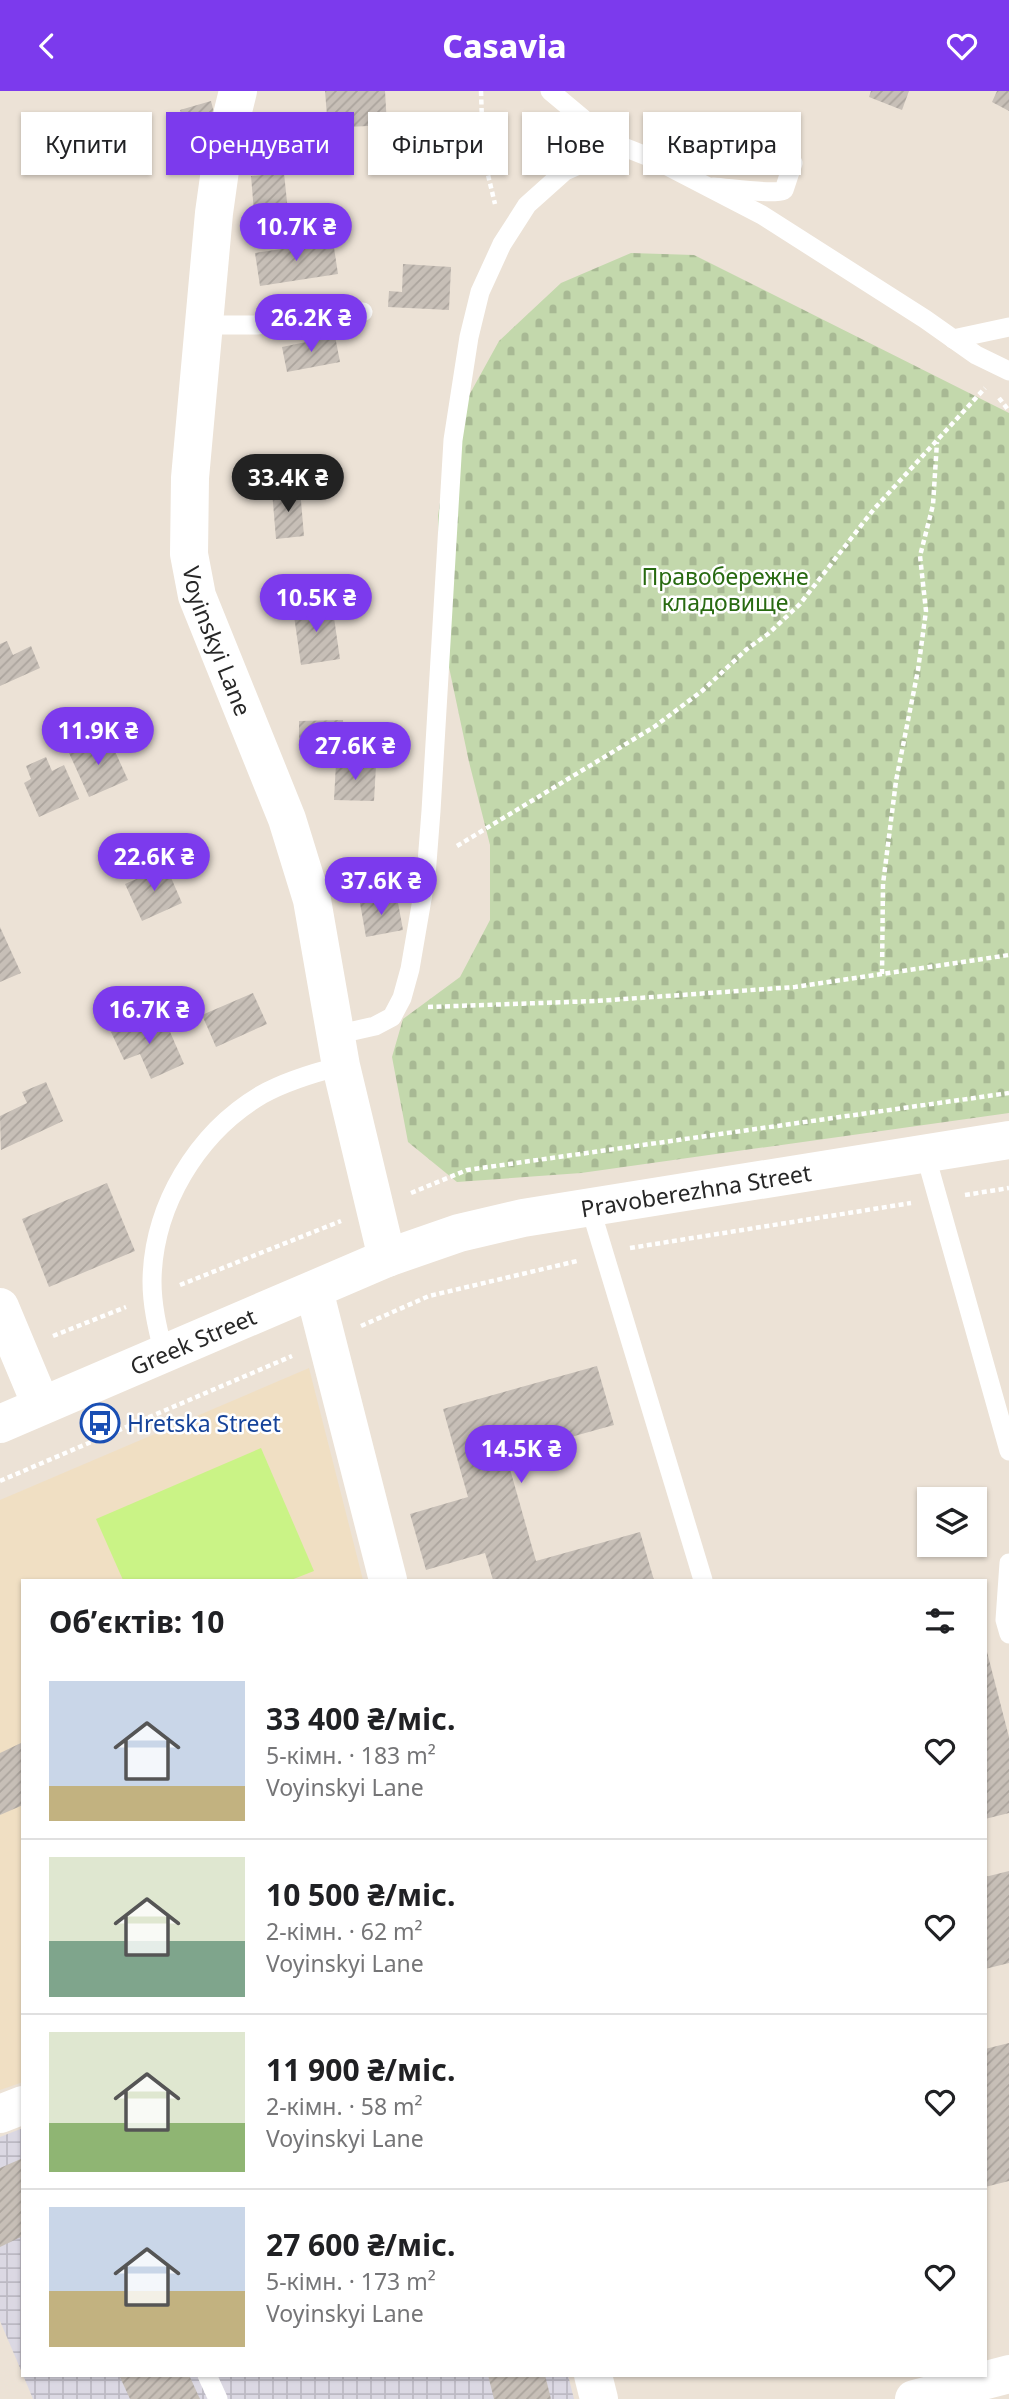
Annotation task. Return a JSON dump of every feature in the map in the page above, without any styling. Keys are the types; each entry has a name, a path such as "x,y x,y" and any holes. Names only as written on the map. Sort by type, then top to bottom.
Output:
{"street":[{"name":"Voyinskyi Lane","path":"238,91 222,156 214,213 188,513 189,554 197,596 287,819 312,900 338,1050 387,1258"},
{"name":"Pravoberezhna Street","path":"387,1258 459,1233 523,1217 1009,1140"},
{"name":"Greek Street","path":"0,1424 387,1258"},
{"path":"314,1290 388,1579"},
{"path":"0,1307 41,1405"},
{"path":"0,2114 21,2106"},
{"path":"914,2399 1009,2374"},
{"path":"594,2377 599,2399"}],"lane":[{"path":"550,91 573,112"},
{"path":"629,149 654,159 762,215 976,355 1006,369"},
{"path":"164,1355 154,1312 155,1248 163,1217 191,1160 234,1114 391,1017 402,998 410,969 427,864 453,440 469,338 480,292 511,230 527,205 561,175"},
{"path":"709,187 740,188 776,194 784,190 789,175"},
{"path":"203,325 257,325 363,312"},
{"path":"953,339 1009,327"},
{"path":"925,1153 1009,1451"},
{"path":"590,1207 703,1579"},
{"path":"1009,1563 1005,1620 1009,1634"},
{"path":"208,2377 218,2399"}],"path":[{"path":"481,91 482,154 497,211 511,230"},
{"path":"427,864 609,756 702,691 800,604 874,509 1006,369"},
{"path":"882,974 883,884 895,781 918,670 926,611 920,556 933,505 937,440"},
{"path":"396,1009 596,1001 782,988 1009,955"},
{"path":"18,1350 467,1170 1009,1093"},
{"path":"0,1481 429,1296 646,1245 1009,1188"}],"shaded area":[{"path":"309,1368 363,1579 21,1579 21,2083 0,2090 0,1500"},
{"path":"21,2129 21,2370 0,2321 0,2137"},
{"path":"24,2377 568,2377 574,2399 33,2399"}],"green space":[{"name":"Правобережне кладовище","path":"631,253 694,255 1009,413 1009,1113 581,1173 457,1182 408,1142 392,1057 403,1019 460,977 490,920 490,845 442,634 438,516 451,428 499,341 561,283"},
{"path":"261,1448 314,1571 294,1579 123,1579 96,1519"}],"building":[{"path":"325,91 385,91 386,112 368,112 368,126 354,127 354,112 327,112"},
{"path":"871,91 909,91 902,110 869,97"},
{"path":"997,91 1009,91 1009,111 992,102"},
{"path":"211,101 214,112 181,112"},
{"path":"284,175 289,221 255,224 251,176"},
{"path":"333,241 338,274 260,286 255,253"},
{"path":"403,264 451,267 449,310 388,307 389,291 402,292"},
{"path":"335,336 340,362 287,372 282,347"},
{"path":"300,489 304,536 276,539 272,491"},
{"path":"332,604 340,659 301,665 293,609"},
{"path":"7,641 13,655 31,646 40,668 0,686 0,644"},
{"path":"343,720 344,747 299,748 299,721"},
{"path":"108,736 128,780 89,797 69,753"},
{"path":"46,757 52,771 64,765 79,799 39,817 24,783 31,779 26,766"},
{"path":"336,763 376,765 374,801 334,800"},
{"path":"166,866 182,903 142,921 125,884"},
{"path":"397,897 403,930 366,937 360,903"},
{"path":"0,927 21,973 0,982"},
{"path":"253,993 267,1024 216,1047 202,1015"},
{"path":"164,1018 184,1064 151,1079 140,1054 124,1060 111,1032 139,1020 142,1027"},
{"path":"46,1082 63,1121 1,1150 0,1116 27,1103 22,1092"},
{"path":"107,1183 135,1251 49,1287 22,1219"},
{"path":"597,1366 614,1425 506,1455 536,1561 640,1532 654,1579 493,1579 485,1553 426,1570 410,1514 468,1497 443,1409"},
{"path":"987,1652 1009,1737 1009,1813 987,1818"},
{"path":"21,1743 21,1806 0,1815 0,1753"},
{"path":"1009,1871 1009,1963 987,1968 987,1876"},
{"path":"1009,2043 1009,2181 987,2186 987,2048"},
{"path":"21,2159 21,2237 0,2247 0,2168"},
{"path":"120,2377 190,2377 200,2399 130,2399"},
{"path":"488,2377 546,2377 551,2399 494,2399"}],"place":[{"name":"Hretska Street","path":"100,1423"}]}
